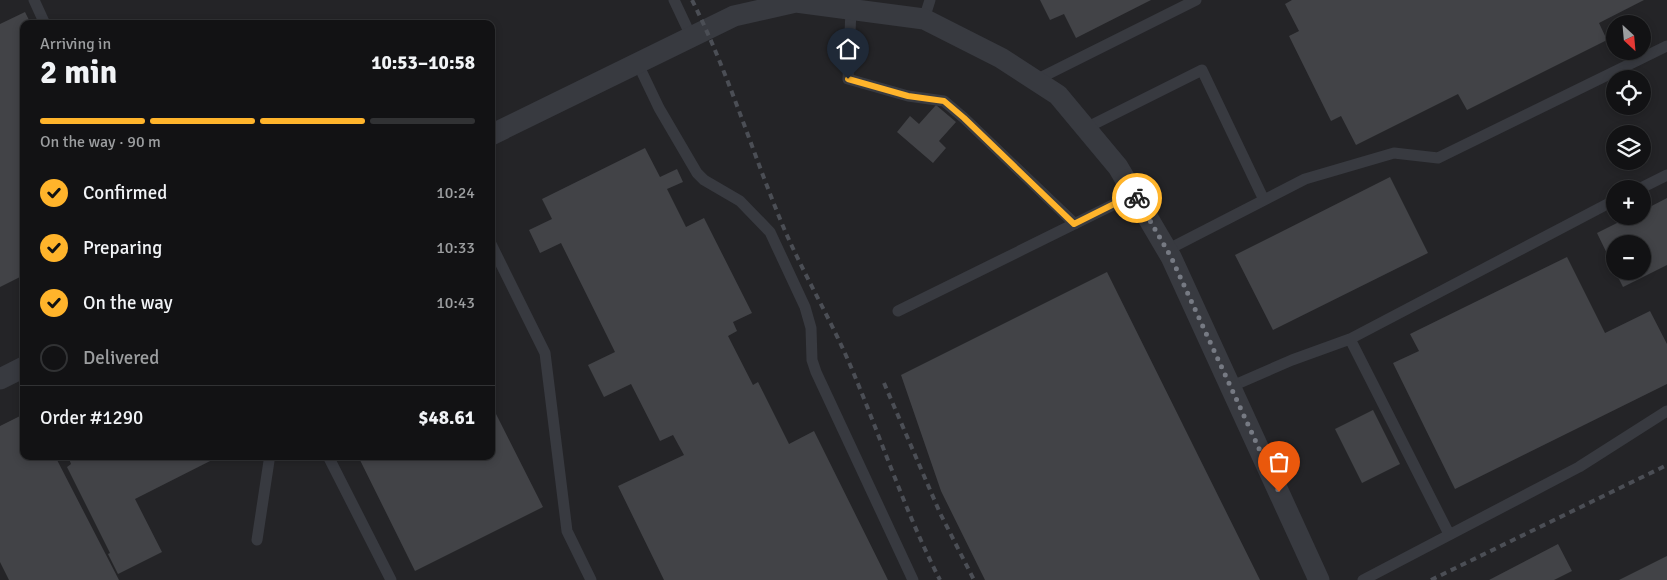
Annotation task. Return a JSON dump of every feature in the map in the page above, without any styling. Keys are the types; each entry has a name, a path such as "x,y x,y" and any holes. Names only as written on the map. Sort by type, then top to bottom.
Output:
{"street":[{"path":"495,133 734,16 796,2 851,10 927,10 1058,95 1118,167 1167,250 1319,580"},
{"path":"0,379 20,369"}],"lane":[{"path":"34,0 43,20"},
{"path":"674,0 691,36"},
{"path":"1036,80 1196,0"},
{"path":"851,10 848,79 908,96 944,101 1074,224"},
{"path":"1167,250 1305,179 1394,153 1438,158 1667,46"},
{"path":"631,65 697,173 704,180 740,201 770,232 805,307 811,328 812,360 816,372 913,580"},
{"path":"1086,128 1202,70 1264,200"},
{"path":"1651,183 1667,176"},
{"path":"898,311 1134,194"},
{"path":"1230,386 1292,360 1350,339 1606,205"},
{"path":"495,252 545,353 567,531 591,580"},
{"path":"1350,339 1449,534"},
{"path":"1363,580 1579,466 1667,411"},
{"path":"257,540 269,460"},
{"path":"330,460 391,580"}],"shaded area":[{"path":"0,0 1667,0 1667,580 0,580"}],"building":[{"path":"1040,0 1151,0 1076,38 1064,14 1050,20"},
{"path":"1292,0 1644,0 1615,15 1606,15 1606,19 1599,23 1606,40 1467,110 1458,94 1356,145 1341,116 1331,121 1289,36 1299,31 1285,4"},
{"path":"25,12 29,20 20,20 20,277 0,287 0,24"},
{"path":"936,105 956,122 939,141 946,148 933,163 897,132 910,116 919,124"},
{"path":"645,148 660,177 677,169 683,182 667,189 686,227 704,218 752,313 733,322 737,331 728,336 753,385 758,382 789,444 814,431 888,580 664,580 618,486 684,455 673,435 660,441 631,384 604,397 588,365 615,352 561,243 540,253 529,230 552,219 542,199"},
{"path":"1390,177 1428,253 1273,330 1235,255"},
{"path":"1667,198 1667,265 1651,273 1651,235 1606,235 1606,252 1597,233 1613,225 1651,225 1651,206"},
{"path":"1567,257 1605,333 1650,311 1667,344 1667,384 1455,489 1393,363 1419,351 1410,334"},
{"path":"1107,272 1260,580 985,580 941,491 901,375"},
{"path":"1620,280 1637,280 1623,287"},
{"path":"1373,410 1400,464 1362,483 1335,429"},
{"path":"495,412 543,507 415,571 360,460 495,460"},
{"path":"20,416 20,460 57,460 119,580 9,580 0,562 0,426"},
{"path":"70,460 212,460 135,499 162,552 118,574 108,554 110,553 67,467 71,464"},
{"path":"1558,544 1572,571 1554,580 1489,580"},
{"path":"1667,556 1667,580 1619,580"}],"railway":[{"path":"692,0 727,79 786,234 851,367 904,501 940,580"},
{"path":"884,383 940,513 974,580"},
{"path":"1431,580 1667,465"}],"way so far":[{"path":"1137,198 1171,257 1279,492"}],"route":[{"path":"848,79 908,96 944,101 1074,224 1134,194 1137,198"}]}
